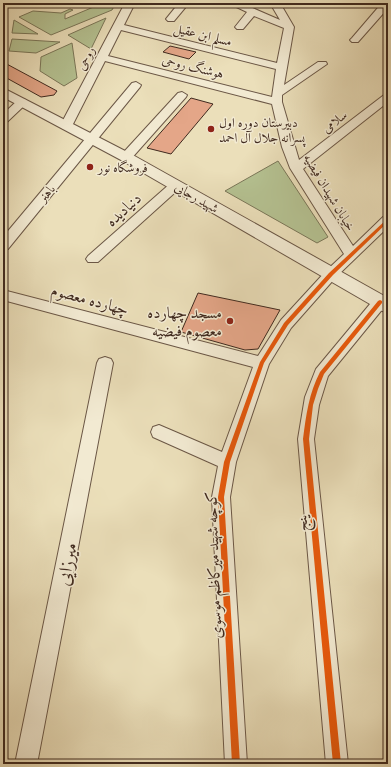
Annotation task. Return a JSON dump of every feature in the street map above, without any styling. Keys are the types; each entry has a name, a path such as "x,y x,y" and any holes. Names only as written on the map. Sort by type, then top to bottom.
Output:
{"street":[{"name":"روحی","path":"66,126 130,3"},
{"path":"171,19 184,3"},
{"path":"233,3 288,27"},
{"path":"275,3 288,27"},
{"path":"355,40 387,3"},
{"path":"240,27 253,11"},
{"name":"مسلم ابن عقیل","path":"118,26 280,68"},
{"name":"خیابان شهیدان فیضیه","path":"288,27 280,68 277,98 288,147 296,168 352,255"},
{"name":"هوشنگ روحی","path":"101,58 277,98"},
{"path":"277,98 322,64"},
{"name":"باهنر","path":"3,246 136,85"},
{"name":"شهید رجایی","path":"3,92 90,140 126,157 384,304"},
{"path":"126,157 182,95"},
{"name":"سلامی","path":"296,168 388,96"},
{"path":"3,120 22,102"},
{"name":"دنیادیده","path":"93,259 176,185"},
{"name":"کوچه شهید میرکاظم موسوی","path":"236,764 221,497 227,462 262,363 286,324 331,274 388,220"},
{"name":"چهارده معصوم","path":"3,295 262,363"},
{"name":"ینج","path":"336,764 306,439 310,404 322,373 384,304"},
{"name":"میرزایی","path":"26,764 105,363"},
{"path":"159,432 227,462"}],"green space":[{"path":"103,3 116,3 112,10 51,35 19,17 33,11 61,13 70,9 73,10 65,14 65,19"},
{"path":"106,18 91,49 68,35"},
{"path":"14,20 38,34 12,33"},
{"path":"12,39 60,42 36,53 9,51"},
{"path":"72,43 77,78 64,86 40,71 41,57"},
{"path":"278,161 328,237 317,243 225,191"}],"building":[{"path":"170,46 196,52 189,59 163,52"},
{"path":"3,62 57,91 54,95 41,97 3,76"},
{"path":"191,98 213,104 171,154 147,148"},
{"name":"مسجد چهارده معصوم فیضیه","path":"198,293 280,310 258,349 245,350 181,332"}],"cycle path":[{"path":"236,764 221,497 227,462 262,363 286,324 331,274 388,220"},
{"path":"337,764 306,439 309,413 318,381 322,373 380,302"}],"place":[{"name":"دبیرستان دوره اول پسرانه جلال آل احمد","path":"211,129"},
{"name":"فروشگاه نور","path":"90,167"},
{"name":"مسجد چهارده معصوم فیضیه","path":"230,321"}]}
